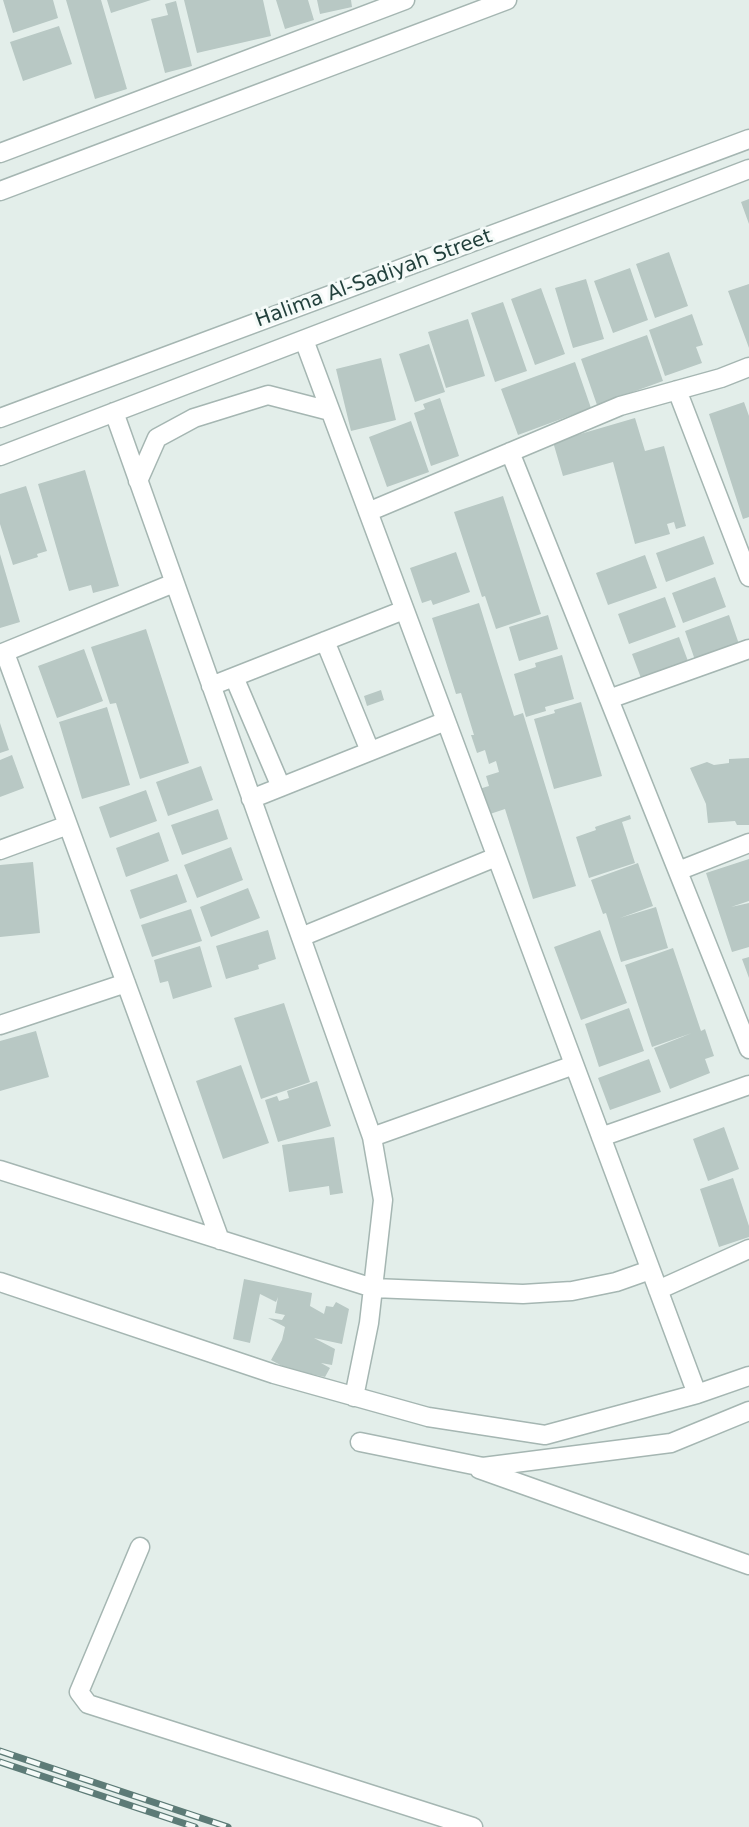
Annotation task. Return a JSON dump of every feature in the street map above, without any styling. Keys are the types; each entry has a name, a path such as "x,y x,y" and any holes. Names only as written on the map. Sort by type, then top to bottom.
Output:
{"street":[{"path":"0,153 405,0"},
{"path":"0,190 507,0"},
{"name":"Halima Al-Sadiyah Street","path":"0,418 749,139"},
{"path":"0,456 749,169"},
{"path":"304,340 697,1394"},
{"path":"368,512 620,406 721,378 749,367"},
{"path":"677,390 743,543 749,577"},
{"path":"138,481 157,438 194,418 268,395 330,411"},
{"path":"114,412 372,1137 383,1200 369,1323 354,1396"},
{"path":"510,452 749,1049"},
{"path":"174,583 2,653 68,825 220,1240"},
{"path":"211,686 404,610"},
{"path":"325,641 370,752"},
{"path":"609,699 749,650"},
{"path":"234,677 281,787"},
{"path":"251,799 446,721"},
{"path":"0,850 68,825"},
{"path":"678,871 749,843"},
{"path":"301,937 496,857"},
{"path":"0,1025 126,983"},
{"path":"372,1137 574,1065"},
{"path":"601,1137 749,1085"},
{"path":"0,1170 373,1288 523,1294 572,1291 616,1282 650,1270"},
{"path":"658,1290 749,1249"},
{"path":"0,1282 274,1374 428,1417 545,1435 697,1394 749,1377"},
{"path":"360,1442 483,1467 671,1443 749,1411"},
{"path":"461,1462 749,1565"},
{"path":"140,1547 79,1692 88,1704 473,1827"}],"building":[{"path":"3,0 53,0 58,18 13,33"},
{"path":"66,0 101,0 127,89 95,99"},
{"path":"107,0 151,0 111,13"},
{"path":"184,0 263,0 271,36 197,53"},
{"path":"276,0 308,0 314,20 285,29"},
{"path":"317,0 351,0 352,7 320,14"},
{"path":"176,1 192,66 165,73 151,19 168,15 165,4"},
{"path":"59,26 72,64 23,81 10,42"},
{"path":"749,199 749,224 741,202"},
{"path":"669,252 688,306 655,318 636,264"},
{"path":"630,268 648,320 613,333 594,281"},
{"path":"586,279 604,339 573,348 555,288"},
{"path":"749,284 749,348 728,291"},
{"path":"541,288 565,354 535,365 511,299"},
{"path":"503,302 527,371 495,382 471,313"},
{"path":"692,314 703,345 696,347 702,363 665,376 649,330"},
{"path":"468,319 485,376 446,388 428,332"},
{"path":"647,335 663,381 597,405 581,359"},
{"path":"429,344 445,392 415,402 399,354"},
{"path":"381,358 396,420 351,431 336,369"},
{"path":"575,362 591,408 518,435 501,389"},
{"path":"440,398 459,456 431,466 414,413 425,409 423,404"},
{"path":"744,402 749,416 749,517 743,519 709,414"},
{"path":"635,418 645,451 664,446 686,526 676,529 674,522 667,524 670,534 635,544 613,462 563,476 553,442"},
{"path":"411,421 429,472 387,487 369,437"},
{"path":"85,470 119,586 93,593 91,585 69,591 38,484"},
{"path":"26,486 47,551 37,554 38,557 13,565 0,524 0,494"},
{"path":"503,496 541,614 496,629 485,596 482,597 454,512"},
{"path":"704,536 714,564 666,582 656,553"},
{"path":"456,552 470,592 433,605 431,600 422,603 410,568"},
{"path":"0,554 20,622 0,628"},
{"path":"645,555 657,588 608,605 596,573"},
{"path":"715,577 726,607 683,623 672,593"},
{"path":"665,597 676,627 629,644 618,614"},
{"path":"479,603 514,716 523,713 576,886 533,899 505,809 487,815 479,789 489,786 486,776 499,772 496,761 489,764 485,750 477,753 461,693 456,694 432,618"},
{"path":"548,615 558,649 519,661 509,627"},
{"path":"729,615 740,647 696,663 685,631"},
{"path":"146,629 189,763 140,779 116,703 110,704 91,647"},
{"path":"679,637 688,661 641,678 632,654"},
{"path":"84,649 103,701 57,718 38,666"},
{"path":"562,655 574,699 545,707 546,711 526,717 514,674 536,667 535,663"},
{"path":"381,690 384,700 367,706 364,696"},
{"path":"581,702 602,776 554,789 534,719"},
{"path":"107,707 130,785 82,799 59,722"},
{"path":"0,723 9,750 0,753"},
{"path":"12,755 24,788 0,797 0,760"},
{"path":"749,758 749,825 737,825 735,821 708,823 706,804 690,768 707,762 714,765 729,763 729,759"},
{"path":"201,766 213,800 168,816 156,782"},
{"path":"146,790 157,821 110,838 99,807"},
{"path":"218,809 228,839 182,855 171,825"},
{"path":"630,815 631,819 622,822 635,863 589,878 576,837 596,830 595,827"},
{"path":"159,832 169,861 126,877 116,848"},
{"path":"231,847 243,880 197,898 184,865"},
{"path":"749,859 749,901 731,907 749,903 749,947 732,952 706,873"},
{"path":"33,862 40,933 0,937 0,865"},
{"path":"638,863 653,906 620,918 656,907 668,948 621,962 606,913 603,914 591,880"},
{"path":"177,874 187,902 140,919 130,890"},
{"path":"248,888 260,918 211,937 200,907"},
{"path":"191,909 202,941 152,957 141,925"},
{"path":"268,930 276,959 258,965 259,969 226,979 216,946"},
{"path":"600,930 627,1003 581,1020 554,947"},
{"path":"200,946 212,987 173,999 168,981 160,983 154,960"},
{"path":"673,948 701,1031 705,1029 714,1056 705,1059 710,1073 670,1089 654,1048 692,1033 652,1047 625,965"},
{"path":"749,957 749,978 742,959"},
{"path":"284,1003 310,1082 261,1099 234,1018"},
{"path":"629,1008 644,1051 599,1067 585,1024"},
{"path":"36,1031 49,1077 0,1091 0,1041"},
{"path":"649,1059 661,1092 610,1110 598,1078"},
{"path":"241,1065 269,1143 223,1159 196,1081"},
{"path":"317,1081 331,1126 278,1142 265,1100 277,1096 279,1101 289,1098 287,1091"},
{"path":"724,1127 739,1169 708,1181 693,1139"},
{"path":"334,1137 343,1193 330,1195 329,1186 289,1192 282,1145"},
{"path":"733,1178 749,1226 749,1237 719,1247 700,1189"},
{"path":"244,1279 312,1293 310,1306 324,1314 326,1306 333,1307 336,1302 349,1309 342,1344 314,1338 335,1349 332,1365 321,1363 330,1368 325,1377 311,1374 308,1380 271,1360 282,1340 285,1327 268,1318 282,1320 285,1315 275,1313 278,1297 276,1302 260,1294 250,1343 233,1339"}],"railway":[{"path":"0,1751 228,1827"},
{"path":"0,1762 195,1827"}]}
